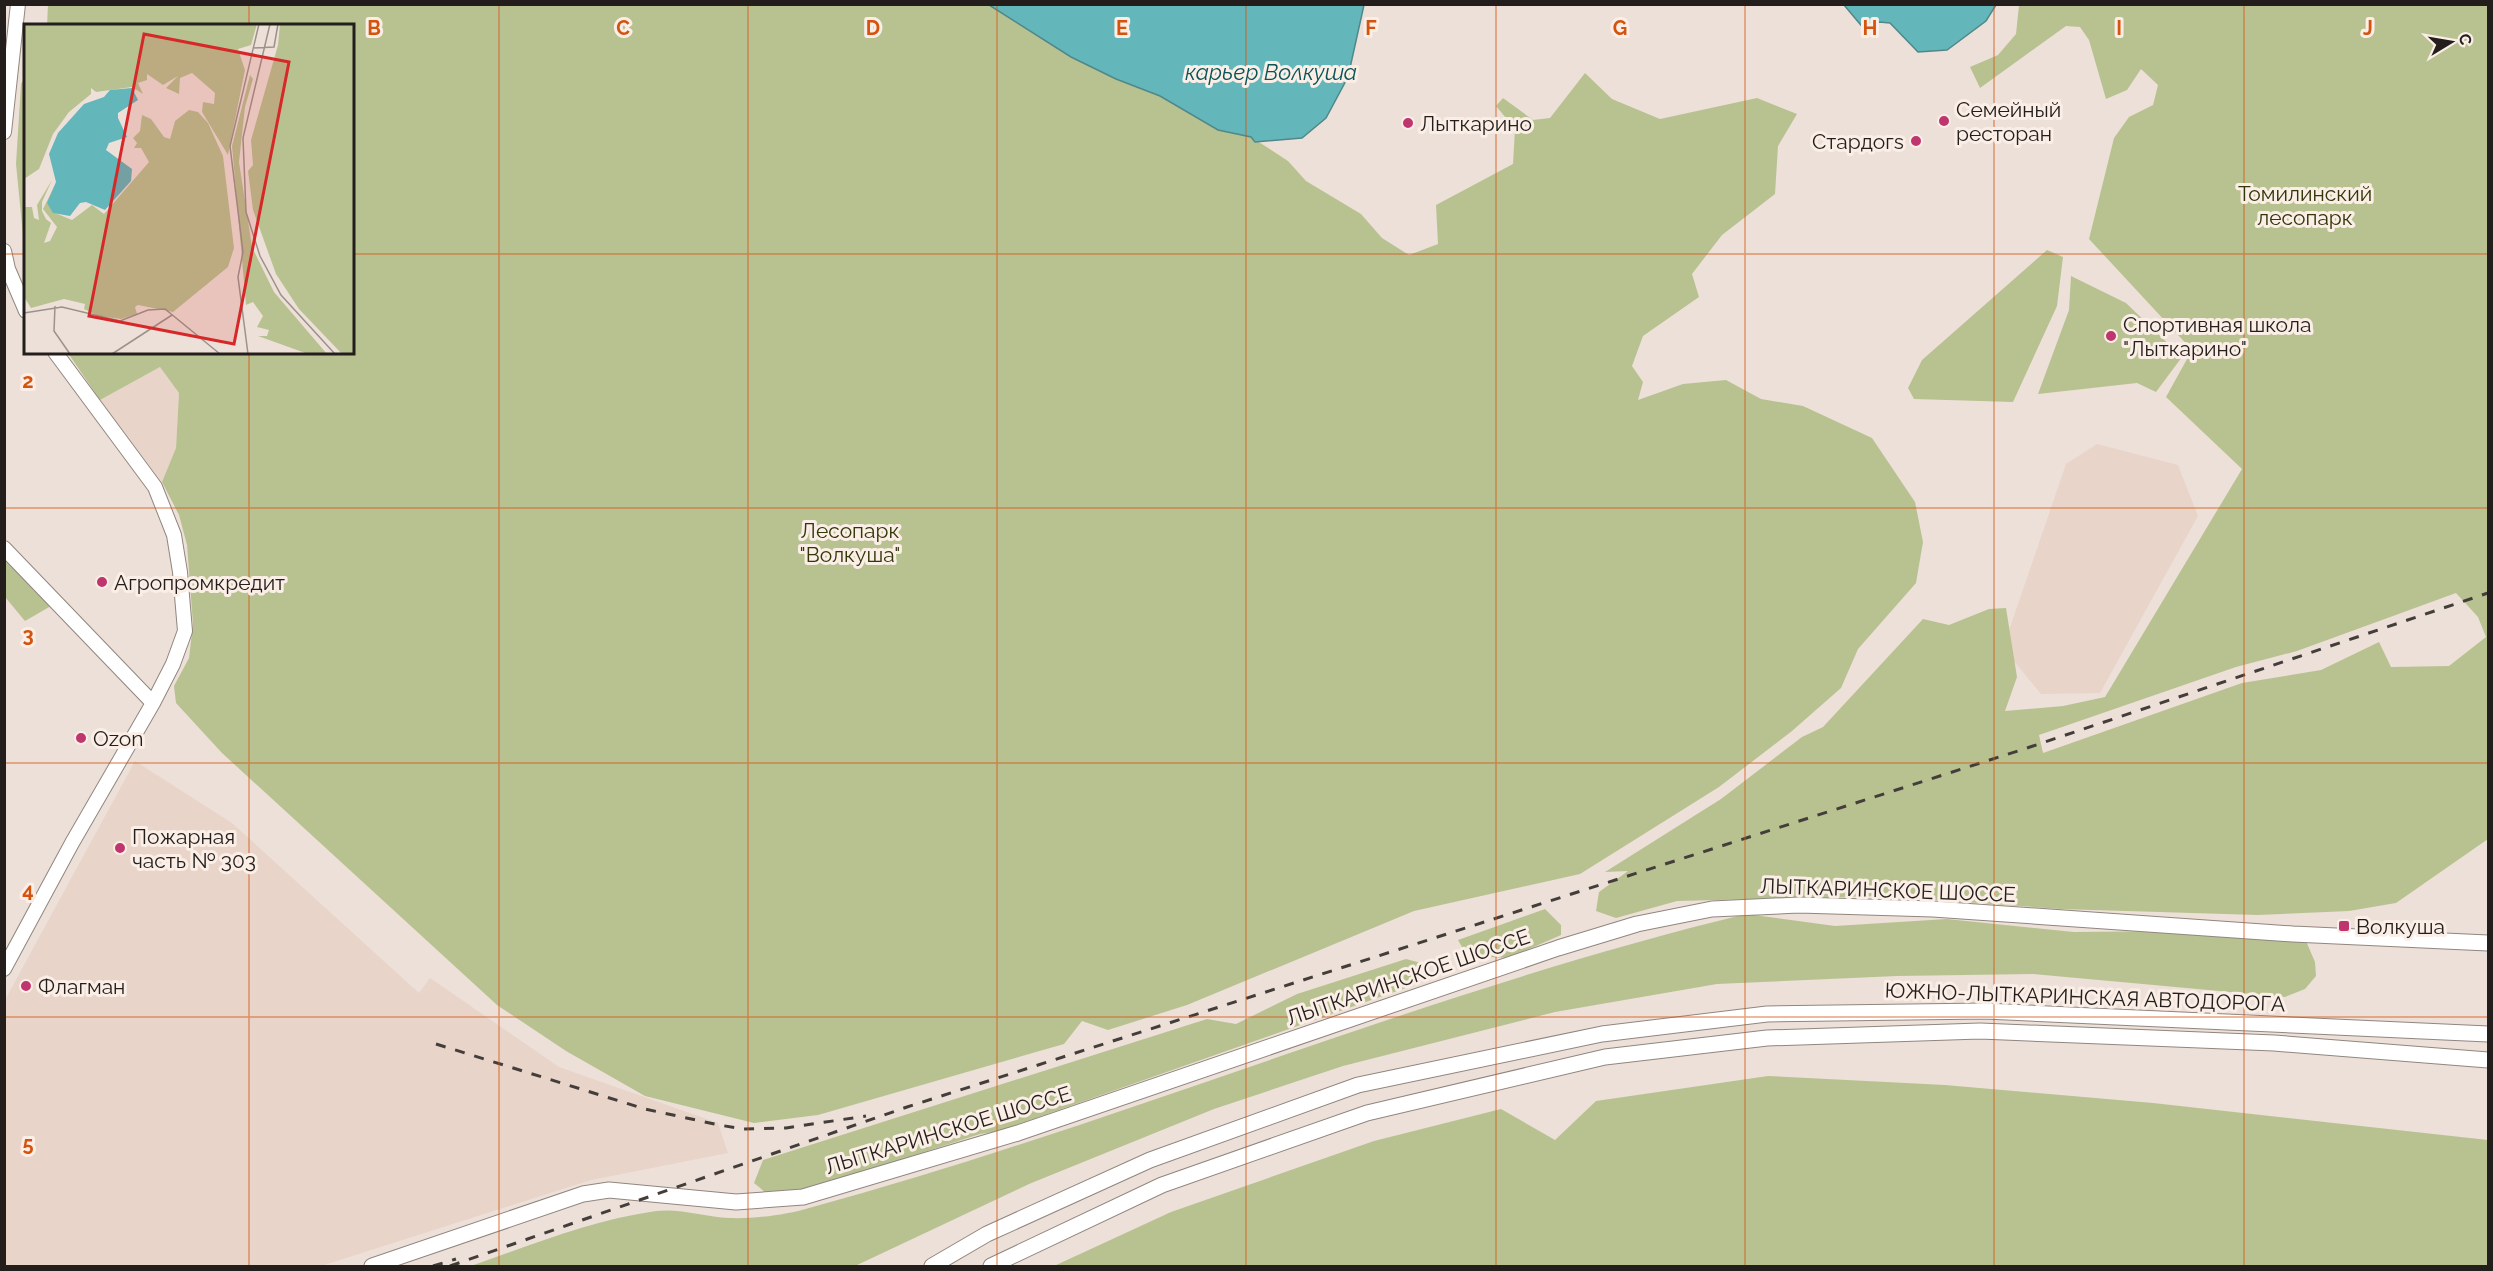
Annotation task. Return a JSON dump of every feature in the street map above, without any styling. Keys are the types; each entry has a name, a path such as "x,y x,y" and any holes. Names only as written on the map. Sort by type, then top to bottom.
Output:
{"main road":[{"name":"ЛЫТКАРИНСКОЕ ШОССЕ","path":"372,1266 583,1194 601,1191 644,1191 736,1202 803,1197 1018,1133 1558,948 1677,914 1749,906 1922,909 2293,934 2488,944"},
{"name":"ЮЖНО-ЛЫТКАРИНСКАЯ АВТОДОРОГА","path":"932,1266 987,1234 1150,1161 1358,1085 1602,1034 1767,1014 1985,1011 2488,1034"},
{"name":"ЮЖНО-ЛЫТКАРИНСКАЯ АВТОДОРОГА","path":"991,1266 1162,1185 1367,1113 1605,1057 1767,1038 1980,1031 2274,1043 2488,1060"}],"street":[{"path":"4,132 18,4"},
{"path":"4,251 11,277 24,306"},
{"path":"4,969 72,843 153,702 173,664 185,632 174,535 155,487 56,354"},
{"path":"4,548 153,702"}],"shaded area":[{"path":"160,367 179,393 176,448 162,482 100,400"},
{"path":"2097,444 2178,465 2198,516 2100,693 2041,694 2003,648 2066,464"},
{"path":"135,761 232,823 419,993 430,978 559,1067 718,1123 728,1153 591,1180 321,1266 5,1266 5,1000"}],"green space":[{"name":"Лесопарк \"Волкуша\"","path":"48,4 989,5 1071,57 1116,79 1160,96 1218,130 1251,137 1288,161 1306,181 1361,214 1382,238 1409,255 1438,244 1436,205 1513,164 1515,129 1496,106 1503,98 1533,120 1550,118 1585,73 1612,99 1660,119 1757,98 1797,114 1778,146 1775,194 1722,235 1692,274 1699,297 1643,336 1632,366 1643,382 1638,400 1683,384 1726,380 1761,399 1803,406 1872,438 1915,502 1923,542 1916,583 1858,649 1841,688 1792,731 1719,787 1580,874 1414,911 1187,1005 1108,1030 1082,1021 1064,1044 818,1115 754,1123 645,1096 566,1051 497,1005 222,753 176,703 174,686 189,658 193,624 187,545 179,515 162,482 176,448 179,393 160,367 100,400 69,354 354,354 354,24 47,24"},
{"name":"Томилинский лесопарк","path":"2019,5 2488,5 2488,839 2396,903 2349,911 2258,915 2060,909 1880,896 1677,901 1616,918 1596,911 1599,892 1628,871 1605,872 1721,799 1802,737 1823,727 1923,619 1949,625 1989,609 2006,608 2017,677 2005,711 2063,706 2105,697 2242,469 2166,397 2192,350 2089,239 2114,138 2129,117 2153,105 2158,85 2141,69 2127,90 2106,99 2089,40 2080,27 2066,26 1980,88 1970,67 1998,55 2016,34","holes":["2456,593 2478,617 2486,637 2449,666 2391,667 2379,642 2321,670 2242,683 2043,753 2039,735 2236,667 2297,651"]},
{"path":"24,79 24,246 16,164 21,84"},
{"path":"2047,250 2063,257 2057,306 2013,402 1914,399 1908,388 1922,360"},
{"name":"Спортивная школа \"Лыткарино\"","path":"2071,276 2126,303 2182,357 2156,392 2137,383 2038,394 2069,310"},
{"path":"4,554 51,606 25,621 5,597"},
{"path":"1545,909 1561,925 1561,935 1509,958 1467,956 1458,940"},
{"path":"1746,914 1835,926 1947,919 2074,932 2182,931 2306,941 2315,962 2316,976 2305,989 2285,997 2033,974 1897,976 1717,984 1555,1012 1343,1066 1214,1109 1029,1184 855,1266 471,1266 562,1234 632,1215 665,1210 729,1218 748,1218 780,1215 809,1208 1044,1137 1509,980 1627,945"},
{"path":"1406,959 1421,963 1414,985 999,1131 980,1134 800,1192 766,1193 754,1183 763,1160 1207,1019 1236,1024 1297,994"},
{"path":"1768,1076 1945,1085 2153,1103 2488,1140 2488,1266 1054,1266 1171,1212 1374,1141 1501,1109 1555,1140 1596,1101"}],"water":[{"name":"карьер Волкуша","path":"989,5 1364,5 1348,77 1326,118 1302,138 1255,142 1251,137 1218,130 1160,96 1116,79 1071,57"},
{"path":"1844,5 1996,5 1986,21 1947,50 1918,52 1890,23 1879,22 1865,30"}],"railway":[{"path":"450,1266 907,1107 2024,749 2488,593"},
{"path":"436,1044 645,1109 719,1125 743,1129 786,1128 866,1116"},
{"path":"433,1266 456,1259"}],"place":[{"name":"Семейный ресторан","path":"1944,121"},
{"name":"Лыткарино","path":"1408,123"},
{"name":"Стардогs","path":"1916,141"},
{"name":"Спортивная школа \"Лыткарино\"","path":"2111,336"},
{"name":"Агропромкредит","path":"102,582"},
{"name":"Ozon","path":"81,738"},
{"name":"Пожарная часть № 303","path":"120,848"},
{"name":"Волкуша","path":"2344,926"},
{"name":"Флагман","path":"26,986"}]}
